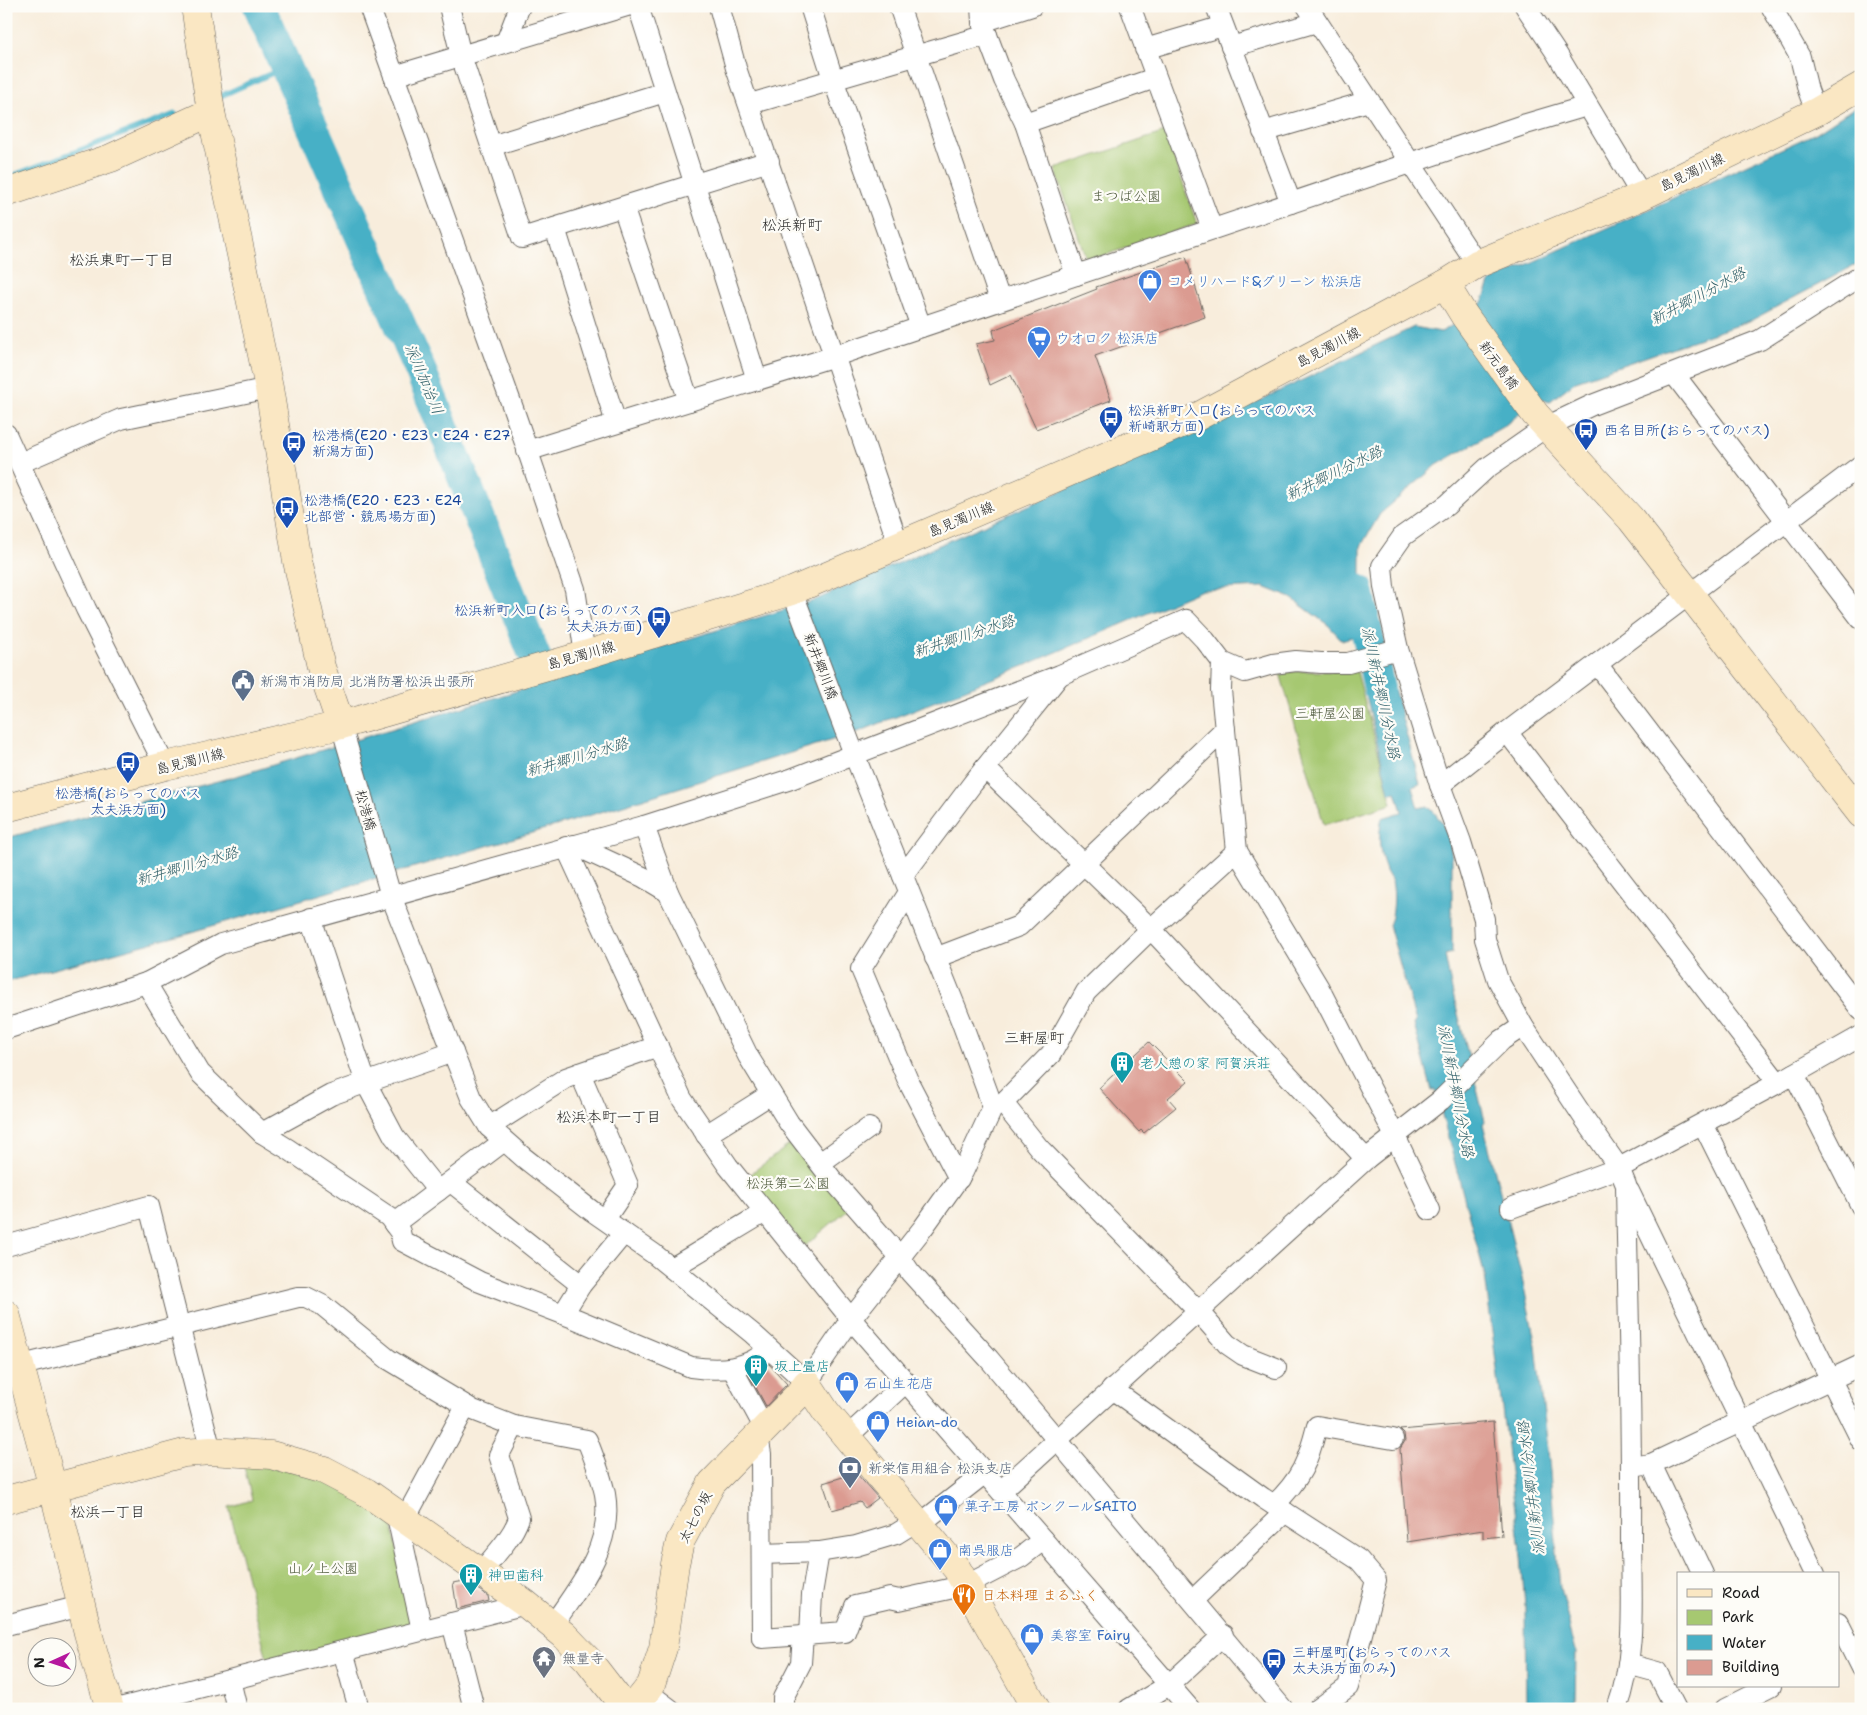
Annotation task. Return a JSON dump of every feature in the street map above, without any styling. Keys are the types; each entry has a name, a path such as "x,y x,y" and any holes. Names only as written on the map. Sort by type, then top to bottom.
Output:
{"street":[{"path":"195,6 210,112 270,388 297,561 321,667 341,724"},
{"path":"369,6 575,588 585,655"},
{"path":"450,6 461,56 522,238 769,161"},
{"path":"506,42 520,6"},
{"path":"638,6 757,380"},
{"path":"719,6 736,68 750,104 899,546"},
{"path":"810,6 833,80 921,327"},
{"path":"899,6 1000,300"},
{"path":"750,104 917,55 983,21 1032,6"},
{"path":"1130,6 1212,229"},
{"path":"1216,6 1291,203"},
{"path":"1525,6 1557,54 1586,106 1642,196"},
{"path":"1770,6 1800,57 1808,90 1816,112"},
{"path":"394,76 616,8"},
{"path":"1231,47 1312,14 1477,264"},
{"path":"983,21 1004,80 1025,123 1076,275"},
{"path":"1145,49 1223,26"},
{"path":"1025,123 1155,78"},
{"name":"島見濁川線","path":"6,808 165,766 341,724 585,655 796,601 899,546 1195,418 1445,284 1477,264 1642,196 1816,112 1861,86"},
{"path":"492,146 665,92"},
{"path":"1263,132 1369,101"},
{"path":"527,451 835,356 1526,124 1586,106"},
{"path":"6,193 111,158 210,112"},
{"path":"623,206 689,401"},
{"path":"555,228 616,423"},
{"path":"1813,1572 1623,1176 1523,1026 1498,980 1485,939 1484,919 1461,842 1440,785 1398,649 1384,587 1382,566 1403,536 1447,504 1541,421 1674,374 1760,340 1858,283"},
{"name":"新元島橋","path":"1445,284 1464,315 1541,421 1631,519 1861,814"},
{"path":"1674,374 1861,619"},
{"path":"20,463 121,419 270,388"},
{"path":"6,434 86,609 165,766"},
{"path":"1440,785 1507,732 1861,465"},
{"name":"新井郷川橋","path":"796,601 935,958 998,1105 1198,1311 1227,1344 1243,1355 1276,1368"},
{"path":"6,1029 146,983 222,944 644,826 791,779 852,747 1060,675 1186,620 1222,662 1245,672 1296,661 1348,663 1398,649"},
{"path":"1222,662 1221,690 1237,852 1318,988 1395,1136 1430,1210"},
{"path":"1597,664 1861,1010"},
{"path":"959,1178 909,1083 861,969 906,884 984,768 1060,675"},
{"name":"松港橋","path":"341,724 391,896 471,1098 489,1127 522,1158 672,1268 807,1383"},
{"path":"935,958 1019,926 1225,730"},
{"path":"1507,732 1786,1079 1861,1206"},
{"path":"984,768 1151,929 1366,1159"},
{"path":"644,826 668,892 748,1056 789,1123 820,1164 900,1257 910,1272 989,1358 1283,1709"},
{"path":"570,846 642,877 668,892"},
{"path":"570,846 682,1099 728,1166 851,1319 1190,1709"},
{"path":"1036,1709 957,1569 826,1412 807,1383 851,1319 959,1178 998,1105 1051,1054 1086,992 1151,929 1237,852"},
{"path":"311,918 366,1083 394,1136 444,1186 580,1286"},
{"path":"146,983 200,1073 262,1134 302,1158 389,1217 400,1232 402,1241 480,1282 691,1367 710,1370 732,1368 759,1359 769,1349"},
{"path":"1001,1491 1366,1159 1441,1100 1502,1040 1523,1026"},
{"path":"1511,1208 1623,1176 1703,1124 1859,1041"},
{"path":"489,1127 566,1078 658,1046"},
{"path":"262,1134 332,1095 453,1052"},
{"path":"580,1073 628,1185 605,1219"},
{"path":"706,1135 771,1094"},
{"path":"1703,1124 1861,1440"},
{"path":"820,1164 869,1128"},
{"path":"394,1224 504,1141"},
{"path":"1617,1709 1628,1664 1641,1466 1623,1176"},
{"path":"6,1246 149,1206 211,1451"},
{"path":"672,1268 765,1212"},
{"path":"563,1314 580,1286 624,1233"},
{"path":"13,1368 298,1297 306,1297 322,1305 388,1359 466,1406 514,1426 587,1440 600,1474 605,1496 604,1534 592,1567 552,1626"},
{"path":"6,1314 13,1368 53,1488 81,1606 110,1709"},
{"path":"1641,1466 1831,1380 1861,1364"},
{"path":"732,1368 761,1433 762,1638 845,1632 855,1606 890,1598 899,1600 966,1585 1020,1557 1043,1540"},
{"path":"847,1437 906,1382"},
{"name":"太七の坂","path":"635,1703 651,1685 663,1648 680,1542 712,1483 798,1395 807,1383"},
{"path":"1112,1389 1279,1509 1359,1560 1376,1580 1348,1687 1318,1709"},
{"path":"422,1630 400,1516 466,1406"},
{"path":"481,1572 498,1552 520,1518 499,1455 514,1426"},
{"path":"1192,1600 1279,1509 1308,1459 1318,1426 1393,1439"},
{"path":"6,1500 184,1453 211,1451 271,1455 324,1470 366,1492 526,1604 635,1703 670,1709"},
{"path":"1641,1466 1702,1572"},
{"path":"762,1554 819,1552 856,1546 896,1534 918,1522 985,1473"},
{"path":"783,1709 783,1698 801,1663 819,1552"},
{"path":"116,1709 526,1604"},
{"path":"6,1625 81,1606"},
{"path":"452,1623 474,1709"},
{"path":"1840,1626 1861,1668"},
{"path":"1129,1709 1169,1685 1223,1636"},
{"path":"343,1651 359,1709"},
{"path":"1628,1664 1657,1672 1676,1709"},
{"path":"230,1680 237,1709"},
{"path":"1725,1709 1763,1693"}],"green space":[{"name":"まつば公園","path":"1165,132 1197,224 1087,261 1055,169"},
{"name":"三軒屋公園","path":"1300,671 1357,672 1392,804 1324,825 1280,673"},
{"name":"松浜第二公園","path":"793,1142 848,1209 805,1246 746,1177"},
{"name":"山ノ上公園","path":"242,1458 326,1479 390,1519 416,1626 268,1663 229,1507 252,1500"}],"water":[{"name":"新井郷川分水路","path":"1861,103 1861,262 1752,320 1576,381 1549,402 1539,398 1504,426 1437,465 1380,514 1361,546 1361,575 1374,631 1342,640 1328,625 1291,598 1264,587 1202,590 1024,666 858,732 559,825 181,935 6,982 6,838 240,775 813,601 1176,440 1414,327 1441,332 1479,309 1491,281 1816,133"},
{"path":"1387,662 1420,784 1412,787 1418,808 1428,806 1438,818 1448,836 1451,850 1452,953 1445,955 1485,1121 1483,1124 1523,1282 1536,1346 1548,1449 1560,1588 1576,1651 1575,1709 1526,1709 1525,1606 1521,1557 1485,1276 1435,1089 1432,1091 1414,1024 1416,1022 1389,925 1393,910 1394,892 1381,855 1380,831 1382,818 1402,812 1396,791 1389,793 1360,669"}],"building":[{"path":"1186,257 1205,317 1095,356 1111,400 1036,429 1011,375 990,385 976,344 995,340 993,330 1097,289 1096,287"},
{"name":"老人憩の家 阿賀浜荘","path":"1149,1042 1188,1081 1168,1098 1176,1107 1144,1133 1141,1130 1139,1132 1099,1088"},
{"path":"769,1364 787,1384 766,1406 749,1375"},
{"path":"1493,1422 1502,1536 1483,1538 1483,1530 1407,1542 1400,1449 1405,1441 1404,1434 1400,1430"},
{"name":"新栄信用組合 松浜支店","path":"856,1473 878,1498 865,1508 860,1502 832,1510 823,1483"},
{"name":"神田歯科","path":"465,1581 488,1596 489,1601 457,1609 453,1583"}],"waterway":[{"name":"派川加治川","path":"259,6 421,372 551,697"},
{"path":"216,98 286,67"},
{"path":"6,178 175,114"},
{"name":"派川新井郷川分水路","path":"1358,590 1379,688"}],"place":[{"name":"コメリハード&グリーン 松浜店","path":"1150,302"},
{"name":"ウオロク 松浜店","path":"1039,359"},
{"name":"松浜新町入口(おらってのバス 新崎駅方面)","path":"1111,439"},
{"name":"西名目所(おらってのバス)","path":"1586,451"},
{"name":"松港橋(E20・E23・E24・E27 新潟方面)","path":"294,464"},
{"name":"松港橋(E20・E23・E24 北部営・競馬場方面)","path":"287,529"},
{"name":"松浜新町入口(おらってのバス 太夫浜方面)","path":"659,639"},
{"name":"新潟市消防局 北消防署松浜出張所","path":"243,702"},
{"name":"松港橋(おらってのバス 太夫浜方面)","path":"128,784"},
{"name":"老人憩の家 阿賀浜荘","path":"1122,1084"},
{"name":"坂上畳店","path":"756,1387"},
{"name":"石山生花店","path":"847,1404"},
{"name":"Heian-do","path":"878,1443"},
{"name":"新栄信用組合 松浜支店","path":"850,1489"},
{"name":"菓子工房 ボンクールSAITO","path":"946,1527"},
{"name":"南呉服店","path":"940,1571"},
{"name":"神田歯科","path":"471,1596"},
{"name":"日本料理 まるふく","path":"964,1616"},
{"name":"美容室 Fairy","path":"1032,1656"},
{"name":"無量寺","path":"544,1679"},
{"name":"三軒屋町(おらってのバス 太夫浜方面のみ)","path":"1274,1681"}],"district":[{"name":"松浜新町","path":"792,225"},
{"name":"松浜東町一丁目","path":"122,260"},
{"name":"三軒屋町","path":"1034,1038"},
{"name":"松浜本町一丁目","path":"609,1117"},
{"name":"松浜一丁目","path":"108,1512"}]}
